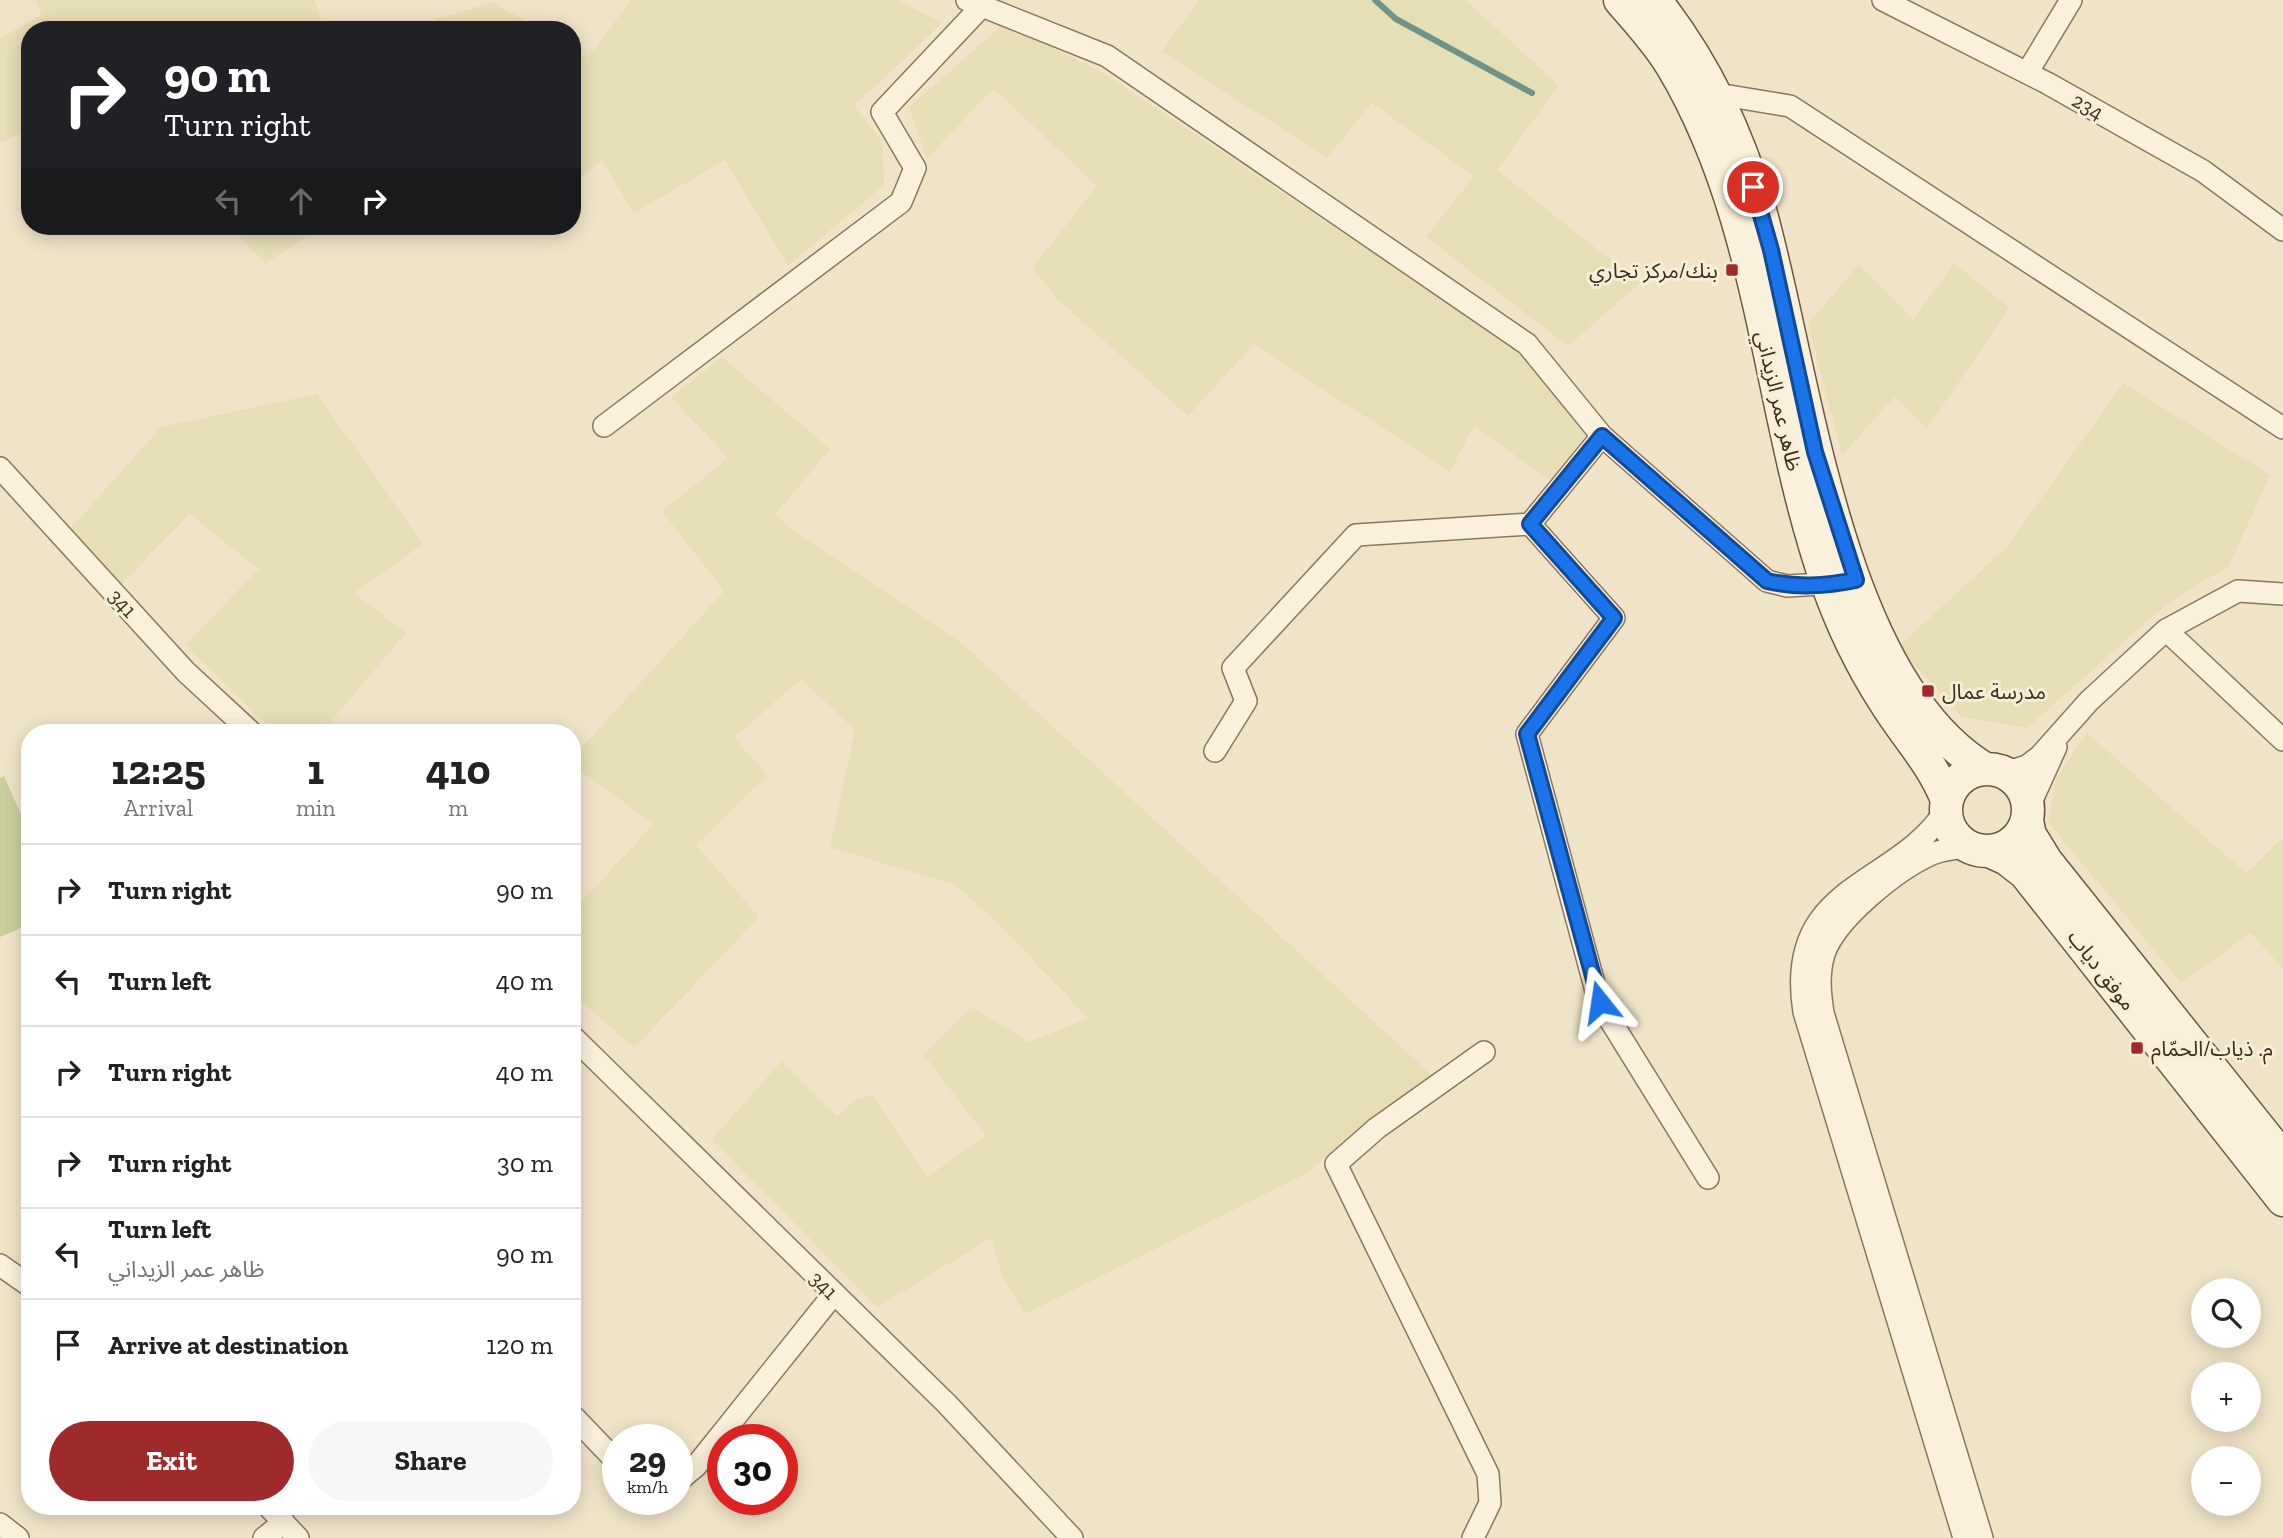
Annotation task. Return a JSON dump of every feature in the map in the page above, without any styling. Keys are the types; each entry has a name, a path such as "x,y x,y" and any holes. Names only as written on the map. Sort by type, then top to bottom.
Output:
{"main road":[{"name":"ظاهر عمر الزيداني","path":"1620,0 1671,64 1711,147 1742,236 1797,482 1842,583 1879,638 1915,703 1950,745 1994,771"},
{"name":"ظاهر عمر الزيداني","path":"1655,0 1696,56 1717,94 1759,205 1842,583 1866,672 1886,705 1929,762 1947,804"},
{"path":"1994,771 2019,785 2027,815 2012,843 1979,849 1956,836 1949,825 1947,804 1961,779 1994,771"},
{"name":"موفق دياب","path":"2027,815 2029,835 2046,861 2283,1158"},
{"name":"موفق دياب","path":"1979,849 2007,859 2025,873 2283,1200"}],"street":[{"name":"234","path":"1883,0 2027,73 2203,171 2283,230"},
{"path":"2027,73 2071,0"},
{"path":"604,426 901,202 915,168 882,112 974,4 1107,56 1527,344 1602,436 1767,581 1787,586 1842,583"},
{"path":"1717,94 1790,106 2283,428"},
{"path":"1215,751 1246,701 1233,668 1356,535 1530,524 1602,436"},
{"name":"341","path":"0,468 186,672 242,724"},
{"path":"1530,524 1614,618 1527,734 1596,989 1600,1002 1708,1178"},
{"path":"1994,771 2027,766 2040,756 2089,701 2166,630 2238,591 2283,594"},
{"path":"2166,630 2283,740"},
{"path":"2027,815 2064,728"},
{"path":"1947,804 1922,839 1853,885 1835,902 1808,943 1801,989 1804,1012 1964,1538"},
{"path":"1979,849 1932,854 1861,903 1835,933 1825,952 1820,992 1823,1013 1982,1538"},
{"name":"341","path":"581,1045 947,1404 1072,1538"},
{"path":"1474,1538 1490,1503 1488,1474 1336,1164 1377,1128 1484,1052"},
{"path":"0,1265 21,1280"},
{"path":"693,1469 834,1295"},
{"path":"581,1424 602,1446"},
{"path":"264,1538 284,1522"},
{"path":"0,1524 18,1538"}],"shaded area":[{"path":"35,0 314,0 322,21 30,21 42,14"},
{"path":"631,0 898,0 942,23 854,106 882,140 884,185 788,266 725,160 634,213 602,161 581,176 581,54 588,58"},
{"path":"1199,0 1465,0 1559,85 1497,170 1640,283 1568,346 1426,237 1474,176 1372,103 1327,158 1162,51"},
{"path":"493,2 525,21 434,21"},
{"path":"1005,23 1108,76 1529,357 1587,435 1555,484 1474,426 1450,472 1254,344 1188,416 1055,297 1033,267 1097,186 993,88 927,159 909,107"},
{"path":"21,26 21,133 0,143 0,39"},
{"path":"238,235 308,235 265,264"},
{"path":"1954,263 2009,308 1927,429 1895,396 1842,455 1808,324 1859,264 1913,320"},
{"path":"722,357 830,449 776,514 789,528 964,645 1433,1076 1303,1175 1025,1314 1002,1276 991,1238 877,1307 712,1139 782,1061 837,1116 856,1100 872,1095 927,1177 986,1136 924,1055 972,1007 1029,1042 1088,1018 997,922 955,885 830,847 855,730 801,679 734,738 768,775 696,845 759,917 634,1048 581,1001 581,902 654,824 581,771 581,748 724,591 662,511 728,458 671,397"},
{"path":"2123,383 2270,475 2229,566 2169,602 2027,728 1962,717 1898,647 2007,547"},
{"path":"317,394 423,544 354,593 406,633 329,724 267,724 185,645 259,569 189,514 121,585 71,528 161,427"},
{"path":"2087,733 2246,873 2283,837 2283,969 2251,933 2181,983 2048,822 2056,779"}],"green space":[{"path":"4,776 21,815 21,928 0,937 0,778"}],"waterway":[{"path":"1375,0 1396,19 1532,93"}],"place":[{"name":"بنك/مركز تجاري","path":"1732,270"},
{"name":"مدرسة عمال","path":"1928,691"},
{"name":"م. ذياب/الحمّام","path":"2137,1048"}],"route":[{"path":"1600,1002 1527,734 1614,618 1530,524 1602,436 1767,581 1787,586 1828,586 1856,580 1840,538 1815,452 1771,250 1753,187"}]}
